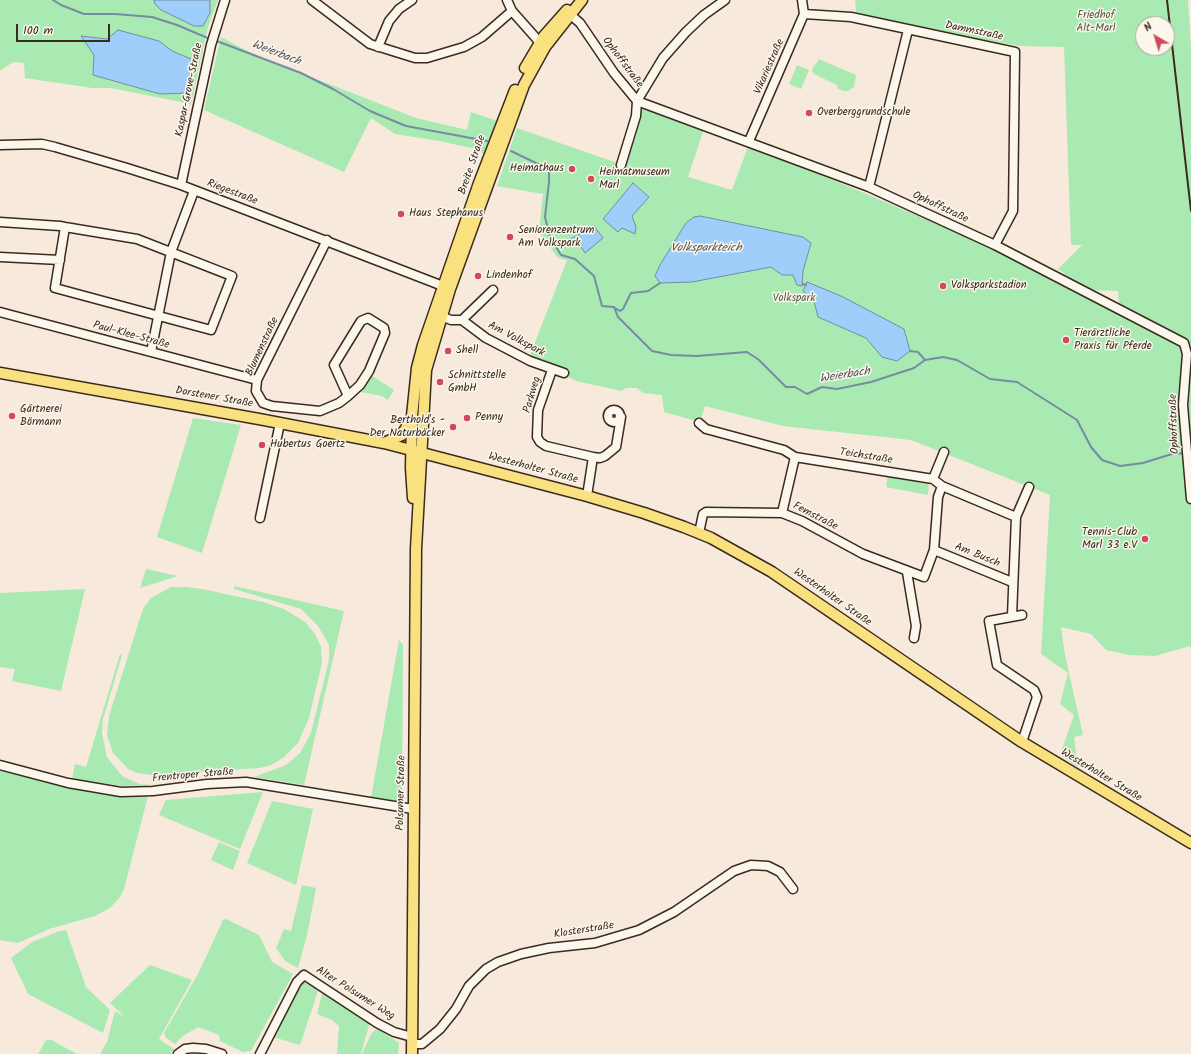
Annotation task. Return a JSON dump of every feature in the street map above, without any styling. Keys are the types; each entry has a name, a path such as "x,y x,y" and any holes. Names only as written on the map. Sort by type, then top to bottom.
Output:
{"main road":[{"name":"Breite Straße","path":"417,451 412,416 417,368 423,345 437,315 518,99 542,45 579,0"},
{"name":"Breite Straße","path":"568,13 582,0"},
{"name":"Breite Straße","path":"417,451 426,370 437,315"},
{"name":"Dorstener Straße","path":"0,373 280,422 417,451"},
{"path":"384,443 402,435 412,416"},
{"name":"Westerholter Straße","path":"417,451 587,496 644,513 699,534 741,554 782,578 1022,742 1191,843"},
{"name":"Polsumer Straße","path":"412,1045 416,532 412,481 417,451"}],"street":[{"name":"Kaspar-Grove-Straße","path":"181,185 211,45 225,0"},
{"path":"312,0 370,44 415,58 427,58 464,48 482,37 512,11"},
{"path":"378,47 389,21 399,9 412,0"},
{"path":"507,0 512,11 542,45"},
{"path":"621,165 636,116 637,100 674,44 704,15 725,0"},
{"path":"802,0 804,14"},
{"name":"Ophoffstraße","path":"568,13 580,23 614,73 637,100 869,187 994,245 1184,343 1187,354 1183,405 1191,499"},
{"name":"Dammstraße","path":"804,14 851,17 1015,52 1013,212 994,245"},
{"name":"Vikariestraße","path":"749,141 804,14"},
{"path":"869,187 908,30"},
{"name":"Riegestraße","path":"0,145 42,144 181,185 327,240 446,288"},
{"path":"151,352 171,252 194,190"},
{"path":"0,222 65,227 137,239 232,276 211,330 56,288 65,227"},
{"name":"Blumenstraße","path":"327,240 257,380 256,391 258,397 263,403 272,406 320,411 330,408 348,396 360,385 369,371 385,333 384,328 368,318 361,321 334,365 348,396"},
{"path":"0,257 60,260"},
{"path":"462,320 493,290"},
{"name":"Paul-Klee-Straße","path":"0,312 257,380"},
{"name":"Am Volkspark","path":"437,315 451,320 462,320 486,338 552,370 564,373"},
{"name":"Parkweg","path":"552,370 538,410 538,437 540,442 546,446 593,457"},
{"path":"587,496 593,457 600,458 605,456 616,447 621,417"},
{"path":"260,518 280,422"},
{"name":"Teichstraße","path":"699,423 706,429 784,450 795,457 933,479 942,486 1016,516"},
{"path":"933,479 944,452"},
{"path":"782,513 795,457"},
{"path":"934,550 938,496 942,486"},
{"path":"1012,616 1012,582 1016,516 1029,487"},
{"name":"Femstraße","path":"699,534 703,514 706,512 782,513 802,521 862,554 907,572 924,577 934,550"},
{"name":"Am Busch","path":"934,550 1012,582"},
{"path":"907,572 916,626 914,638"},
{"path":"1022,615 989,621 997,665 1034,690 1037,697 1022,742"},
{"name":"Frentroper Straße","path":"0,765 68,783 121,792 153,791 246,782 413,809"},
{"name":"Klosterstraße","path":"412,1045 422,1044 440,1030 456,1009 469,986 486,969 498,962 521,954 549,948 595,943 639,930 674,912 734,871 751,864 768,866 780,872 793,889"},
{"name":"Alter Polsumer Weg","path":"260,1054 297,982 304,975 377,1023 400,1034 412,1045"},
{"path":"178,1054 185,1049 193,1048 206,1049 222,1054"}],"green space":[{"path":"0,0 218,0 208,27 191,104 111,88 92,88 25,78 24,63 13,62 0,71"},
{"path":"855,0 1188,0 1191,48 1191,649 1190,646 1155,656 1129,655 1106,650 1091,634 1061,627 1065,655 1083,735 1074,737 1078,767 1060,755 1074,715 1060,704 1068,673 1041,654 1050,495 911,440 783,426 705,406 700,422 664,412 662,395 643,393 637,388 626,388 621,391 576,381 529,358 567,260 558,258 539,232 543,194 497,186 517,128 620,164 640,108 704,129 688,177 732,190 749,144 993,248 1119,307 1118,291 1089,290 1066,278 1064,273 1058,269 1082,245 1071,245 1064,47 1019,46 899,26 856,12"},
{"path":"221,37 255,55 416,118 467,130 471,112 497,121 484,154 476,149 395,134 371,118 344,172 204,110"},
{"path":"819,59 856,75 854,87 848,91 843,91 837,88 837,85 814,74 812,71 813,68"},
{"path":"797,65 809,70 801,89 789,84"},
{"path":"369,374 394,390 388,400 382,396 361,392 359,389"},
{"path":"193,418 241,425 202,553 157,537"},
{"path":"888,474 929,480 928,495 886,487"},
{"path":"146,569 178,576 140,588"},
{"path":"234,586 344,611 304,785 254,777 286,765 300,753 311,733 329,660 329,645 318,626 301,609 234,589"},
{"path":"171,587 202,589 263,602 284,609 305,622 315,634 321,647 322,663 309,718 298,743 283,758 271,765 260,768 152,775 137,773 128,769 113,753 107,735 109,716 140,618 144,607 151,598"},
{"path":"85,589 61,691 12,681 15,669 0,667 0,593"},
{"path":"399,640 403,645 402,803 371,798"},
{"path":"120,654 122,655 103,719 102,733 107,757 122,776 139,784 152,785 123,786 72,779 75,764 86,767"},
{"path":"0,771 94,793 148,796 124,889 120,897 110,908 95,916 49,929 18,943 0,940"},
{"path":"263,792 240,849 159,815 166,800"},
{"path":"272,801 313,809 296,885 247,863"},
{"path":"219,842 240,851 233,870 211,860"},
{"path":"302,885 316,888 307,935 298,968 285,961 276,948 284,929 291,931"},
{"path":"226,919 259,935 272,962 293,974 251,1051 243,1052 220,1041 219,1035 198,1027 183,1036 175,1044 166,1038 164,1033 199,972 223,920"},
{"path":"66,930 86,987 110,1010 103,1033 28,994 11,958 32,942"},
{"path":"150,965 192,980 159,1039 174,1049 171,1054 100,1054 107,1042 115,1011 126,1018 110,1003"},
{"path":"303,982 319,988 300,1045 273,1037"},
{"path":"323,991 370,1022 361,1054 337,1054 339,1026 332,1020 317,1014"},
{"path":"377,1028 399,1043 398,1054 362,1054 371,1034"},
{"path":"46,1040 51,1040 77,1054 38,1054"}],"water":[{"path":"154,0 210,0 210,13 203,26 194,26 161,10 155,4"},
{"path":"118,30 159,41 172,51 196,61 187,93 160,94 93,75 94,55 81,36 107,39"},
{"path":"633,183 649,197 632,216 636,227 635,234 622,228 618,232 603,219"},
{"name":"Volksparkteich","path":"700,216 803,237 811,243 803,271 802,286 797,285 793,275 782,275 771,267 692,282 660,283 655,276 660,265 686,223 694,217"},
{"path":"594,226 603,238 585,253 579,244 570,247 567,241"},
{"path":"807,282 841,296 904,329 910,351 897,361 882,357 866,338 818,317 814,301 803,291"}],"waterway":[{"name":"Weierbach","path":"53,0 61,5 84,14 115,14 152,17 177,25 210,39"},
{"name":"Weierbach","path":"214,40 301,73 333,89 370,111 406,126 487,141"},
{"name":"Weierbach","path":"511,151 542,166 549,165 549,182 545,217 550,237 561,255 575,259 594,276 602,306 614,307 618,317 652,351 671,355 697,356 747,352 759,360 786,387 795,387 807,394 822,387 837,389 871,382 914,368 925,360 943,357 957,360 990,379 1017,382 1077,420 1091,447 1102,460 1120,466 1143,463 1172,454 1186,453"},
{"path":"615,308 620,311 623,309 631,293 648,291 660,283"},
{"path":"910,351 918,352 925,360"}],"railway":[{"path":"1167,0 1191,211"}],"place":[{"name":"Overberggrundschule","path":"809,113"},
{"name":"Heimathaus","path":"572,169"},
{"name":"Heimatmuseum Marl","path":"591,179"},
{"name":"Haus Stephanus","path":"401,214"},
{"name":"Seniorenzentrum Am Volkspark","path":"510,237"},
{"name":"Lindenhof","path":"478,276"},
{"name":"Volksparkstadion","path":"943,286"},
{"name":"Tierärztliche Praxis für Pferde","path":"1066,340"},
{"name":"Shell","path":"448,351"},
{"name":"Schnittstelle GmbH","path":"440,382"},
{"name":"Gärtnerei Börmann","path":"12,416"},
{"name":"Penny","path":"467,418"},
{"name":"Berthold's - Der Naturbäcker","path":"453,427"},
{"name":"Hubertus Goertz","path":"262,445"},
{"name":"Tennis-Club Marl 33 e.V","path":"1145,539"}],"park label":[{"name":"Friedhof Alt-Marl","path":"1096,22"},
{"name":"Volkspark","path":"794,299"}]}
